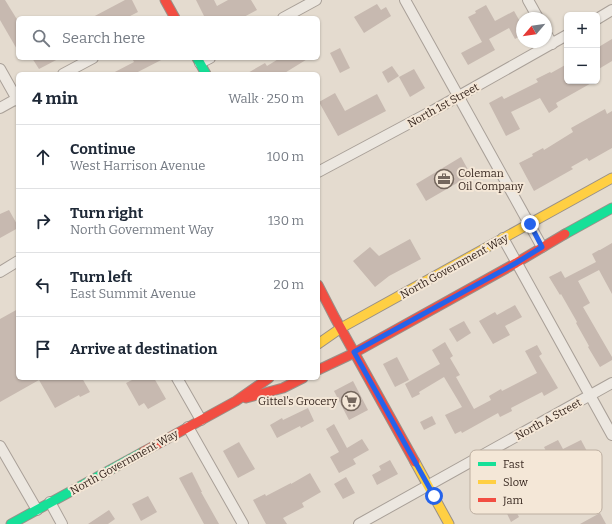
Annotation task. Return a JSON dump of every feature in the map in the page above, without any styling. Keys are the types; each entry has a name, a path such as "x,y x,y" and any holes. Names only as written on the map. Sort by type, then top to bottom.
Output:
{"main road":[{"path":"165,0 172,16"},
{"path":"199,61 205,72"},
{"name":"North Government Way","path":"320,343 341,328 612,178"},
{"path":"320,369 354,352 516,263 612,208"},
{"path":"320,289 449,524"},
{"name":"North Government Way","path":"11,524 201,420 236,400 266,380"},
{"name":"North Government Way","path":"236,400 283,388 299,380"}],"street":[{"path":"287,16 316,0"},
{"path":"405,0 542,247"},
{"path":"528,0 535,12"},
{"path":"600,17 612,10"},
{"name":"North 1st Street","path":"552,44 564,37"},
{"name":"North 1st Street","path":"320,171 545,48"},
{"path":"67,72 89,60"},
{"path":"0,69 16,96"},
{"path":"0,108 16,100"},
{"path":"503,238 612,435"},
{"path":"0,272 16,262"},
{"path":"178,380 201,420"},
{"name":"North A Street","path":"493,450 612,384"},
{"path":"188,427 242,524"},
{"path":"0,446 37,510"},
{"name":"North A Street","path":"359,524 470,463"},
{"path":"50,502 62,524"}],"building":[{"path":"0,0 5,0 16,18 16,48 0,20"},
{"path":"125,0 132,0 138,12 130,16 95,16"},
{"path":"196,0 214,0 217,6 228,0 251,0 257,10 246,16 204,16"},
{"path":"377,4 381,10 386,7 391,16 364,33 354,17"},
{"path":"486,5 495,21 514,11 516,14 516,38 509,28 489,39 495,50 468,65 461,53 482,42 468,17 476,13 475,11"},
{"path":"612,39 612,61 600,68 600,48 600,46"},
{"path":"340,48 350,68 340,73 330,53"},
{"path":"33,60 56,60 39,69"},
{"path":"133,60 161,60 138,72 115,72 134,62"},
{"path":"277,60 306,60 286,72 249,72 265,63 267,66"},
{"path":"392,66 399,76 388,83 382,72"},
{"path":"564,66 564,84 590,84 556,103 558,107 549,113 540,98 511,112 520,129 506,136 489,103 502,96 504,99 538,82 536,79 550,72 551,73"},
{"path":"414,69 425,88 410,97 399,77"},
{"path":"335,93 345,111 377,94 386,111 338,136 320,101"},
{"path":"605,109 607,114 612,111 612,148 589,161 587,158 571,167 573,169 534,191 519,163 533,156 532,154 543,148 544,150 573,132 571,128"},
{"name":"Coleman Oil Company","path":"461,157 471,175 426,201 416,184"},
{"path":"9,210 16,222 16,229 0,238 0,214"},
{"path":"410,239 421,259 389,276 375,287 353,261 370,247 379,256"},
{"path":"612,243 612,294 599,270 578,281 590,303 583,307 612,357 612,360 600,367 588,347 589,346 576,323 577,322 561,294 560,295 549,277 561,271 565,278 596,262 592,254"},
{"path":"515,305 522,317 505,326 510,335 493,344 479,321 495,312 497,315"},
{"path":"16,310 16,380 39,380 0,402 0,319"},
{"path":"464,321 471,333 457,342 449,329"},
{"path":"445,342 453,356 450,358 460,375 456,377 474,409 491,400 489,396 501,389 502,391 537,373 525,351 537,345 542,354 539,356 558,388 544,396 542,392 511,408 512,411 500,417 498,413 462,433 461,431 455,434 445,415 462,407 444,377 412,398 405,384 440,364 432,350"},
{"path":"397,357 409,380 395,387 383,364"},
{"path":"39,380 83,380 90,392 80,397 79,395 55,408"},
{"path":"132,380 155,380 166,399 148,409 144,403 139,406 126,383"},
{"name":"Gittel's Grocery","path":"353,381 368,410 349,420 334,391"},
{"path":"308,408 314,421 301,428 300,426 277,438 270,425 282,418 283,420"},
{"path":"432,416 436,424 424,430 420,422"},
{"path":"334,424 347,448 362,439 369,450 353,459 356,464 339,473 330,457 339,452 326,429"},
{"path":"558,440 563,449 581,440 586,450 546,450 544,447"},
{"path":"239,442 255,469 238,478 223,451"},
{"path":"390,460 398,474 377,485 372,475 381,470 379,466"},
{"path":"192,472 201,492 219,524 204,524 179,478"},
{"path":"310,473 321,492 302,503 304,507 283,518 287,524 266,524 253,500 265,494 266,496"},
{"path":"346,477 355,493 343,499 334,484"},
{"path":"148,496 157,512 141,521 132,504"},
{"path":"109,510 115,519 108,524 88,524"},
{"path":"507,514 517,514 519,517 511,522"},
{"path":"601,514 606,524 580,524"}],"traffic: fast":[{"path":"198,60 205,72"},
{"path":"565,234 612,208"},
{"path":"11,524 143,452"}],"traffic: slow":[{"path":"320,343 341,328 612,178"},
{"path":"415,462 449,524"}],"traffic: jam":[{"path":"165,0 174,16"},
{"path":"320,369 354,353 565,234"},
{"path":"320,289 415,462"},
{"path":"143,452 236,401 266,380"},
{"path":"246,398 283,388 299,380"}],"place":[{"name":"Coleman Oil Company","path":"444,179"},
{"name":"Gittel's Grocery","path":"351,401"}],"route":[{"path":"434,496 354,352 516,263 542,247 530,224"}]}
